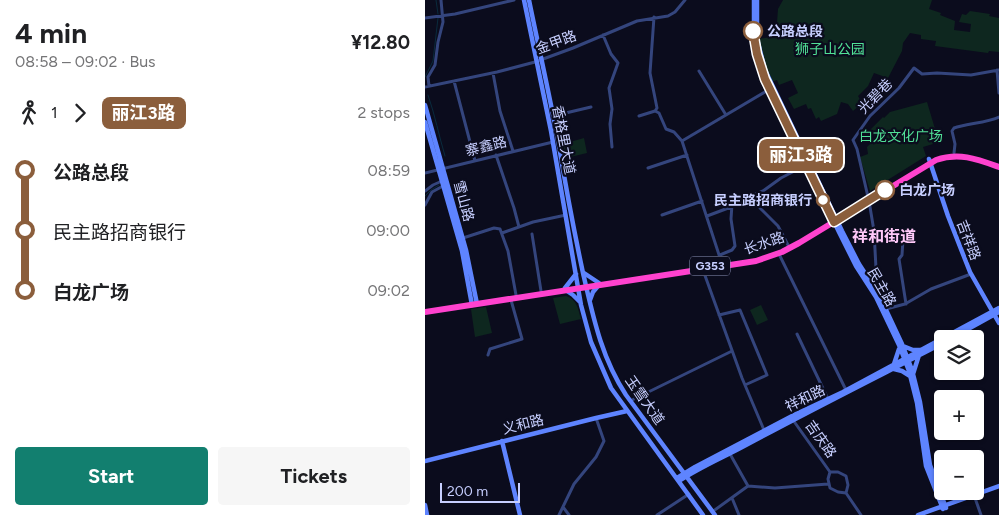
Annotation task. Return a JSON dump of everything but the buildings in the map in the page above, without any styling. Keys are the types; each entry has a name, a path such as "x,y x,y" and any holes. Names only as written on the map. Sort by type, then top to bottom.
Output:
{"highway":[{"name":"长水路","path":"599,284 748,263 779,253 799,243 930,161 954,153 970,154 999,166"},
{"name":"长水路","path":"930,161 961,156 999,166"},
{"name":"长水路","path":"425,311 756,258 788,245 835,220"},
{"name":"长水路","path":"513,297 541,291 565,289"}],"main road":[{"name":"香格里大道","path":"524,0 553,116 586,286"},
{"name":"香格里大道","path":"529,0 578,287"},
{"name":"民主路","path":"755,0 753,22 755,47 762,71 806,165 859,264 886,309 901,345 920,402 929,466 944,507"},
{"name":"民主路","path":"755,0 757,39 765,70 856,266 876,297 901,345"},
{"name":"雪山路","path":"425,105 443,184 474,303"},
{"name":"雪山路","path":"425,122 463,238 474,303"},
{"name":"吉祥路","path":"930,161 948,216 971,274 996,313 999,323"},
{"path":"583,272 599,284 589,301"},
{"path":"576,274 565,289 581,303"},
{"name":"玉雪大道","path":"586,286 596,330 605,356 619,384 713,513"},
{"name":"玉雪大道","path":"578,287 588,333 597,359 611,388 689,494 701,514"},
{"name":"祥和路","path":"966,330 996,313 999,308"},
{"name":"祥和路","path":"686,475 730,454 996,313"},
{"path":"901,345 920,353 912,376 893,367 901,345"},
{"name":"祥和路","path":"920,353 934,347"},
{"name":"祥和路","path":"678,480 764,431 893,367"},
{"name":"义和路","path":"425,460 627,411"},
{"path":"502,441 520,515"},
{"path":"928,515 944,507 999,487"},
{"path":"984,494 999,487"},
{"path":"919,515 968,500"},
{"path":"425,505 427,515"}],"street":[{"path":"427,86 429,76 435,65 443,16 441,0"},
{"path":"425,18 443,16 514,0"},
{"name":"金甲路","path":"427,86 493,73 539,60 637,21 670,14 685,0"},
{"path":"655,17 650,73 657,108 655,111"},
{"path":"603,36 611,54 618,63 609,88 612,109 610,124 612,147"},
{"name":"光碧巷","path":"869,199 857,149 853,140 870,116 899,88 914,68 922,74 971,75 998,70"},
{"path":"998,70 999,93"},
{"path":"699,71 726,115"},
{"path":"493,73 500,111 513,151"},
{"path":"454,81 475,161"},
{"path":"682,141 770,89"},
{"path":"553,116 591,107"},
{"path":"639,116 655,111"},
{"path":"655,111 659,113 666,129 674,132 682,141 723,264"},
{"path":"954,153 952,131 954,128 999,117"},
{"name":"寨鑫路","path":"425,173 553,142"},
{"path":"647,168 687,155"},
{"path":"496,156 519,227"},
{"path":"707,216 731,207 732,204 769,187 781,178 806,165"},
{"path":"425,191 433,185 443,184"},
{"path":"425,204 432,192 443,184"},
{"path":"752,195 760,208 779,226 788,245"},
{"path":"869,199 875,243 876,291"},
{"path":"662,215 702,201"},
{"path":"720,255 732,250 735,246 731,207"},
{"path":"502,233 566,215"},
{"path":"463,238 496,227 500,229 508,251 513,297 521,338 490,349 488,355"},
{"path":"532,234 541,291"},
{"path":"875,243 903,240 899,259 906,304"},
{"path":"779,253 846,390"},
{"path":"703,270 732,351 764,431"},
{"path":"886,309 906,304 931,288 971,274"},
{"path":"719,315 740,310 767,376 745,385"},
{"path":"797,334 828,399"},
{"path":"630,401 732,351"},
{"path":"559,515 574,484 596,457 604,441 596,418"},
{"name":"吉庆路","path":"793,420 830,472"},
{"path":"730,454 748,486"},
{"name":"吉庆路","path":"830,472 828,484 833,490 846,493 861,515"},
{"name":"吉庆路","path":"830,472 839,472 846,476 848,483 846,493"},
{"path":"713,513 748,486 775,488 828,484"},
{"path":"659,515 689,494"},
{"path":"733,498 739,515"},
{"path":"976,500 981,515"},
{"path":"563,507 569,515"}],"green space":[{"name":"狮子山公园","path":"783,0 932,0 929,9 955,21 954,30 970,32 971,24 959,22 962,14 966,15 970,11 990,14 989,16 999,18 999,52 989,51 988,53 935,46 936,41 921,39 921,35 910,33 903,43 902,51 888,78 874,73 868,86 858,96 862,103 853,111 848,104 841,102 837,114 821,121 819,117 816,119 811,108 808,109 806,104 794,109 788,98 798,93 792,80 779,85 777,80 772,82 764,63 759,39 776,36 778,9"},
{"name":"白龙文化广场","path":"927,102 938,139 932,141 933,144 923,147 926,156 870,191 860,157 868,154 867,147 876,138 870,130 890,112"},
{"path":"584,138 587,153 566,158 563,144"},
{"path":"566,296 575,302 581,319 560,324 553,298"},
{"path":"761,305 768,320 757,325 750,310"},
{"path":"486,307 492,333 475,337 471,309"}],"waterway":[{"path":"436,0 438,14"},
{"path":"425,77 433,61 438,18"},
{"path":"428,95 445,156"},
{"path":"425,196 439,185"}],"bus line":[{"name":"丽江3路","path":"753,31 757,54 765,79 834,222 885,190"}],"place":[{"name":"公路总段","path":"753,31"},
{"name":"白龙广场","path":"885,190"},
{"name":"民主路招商银行","path":"823,200"}],"district":[{"name":"祥和街道","path":"884,236"}]}
